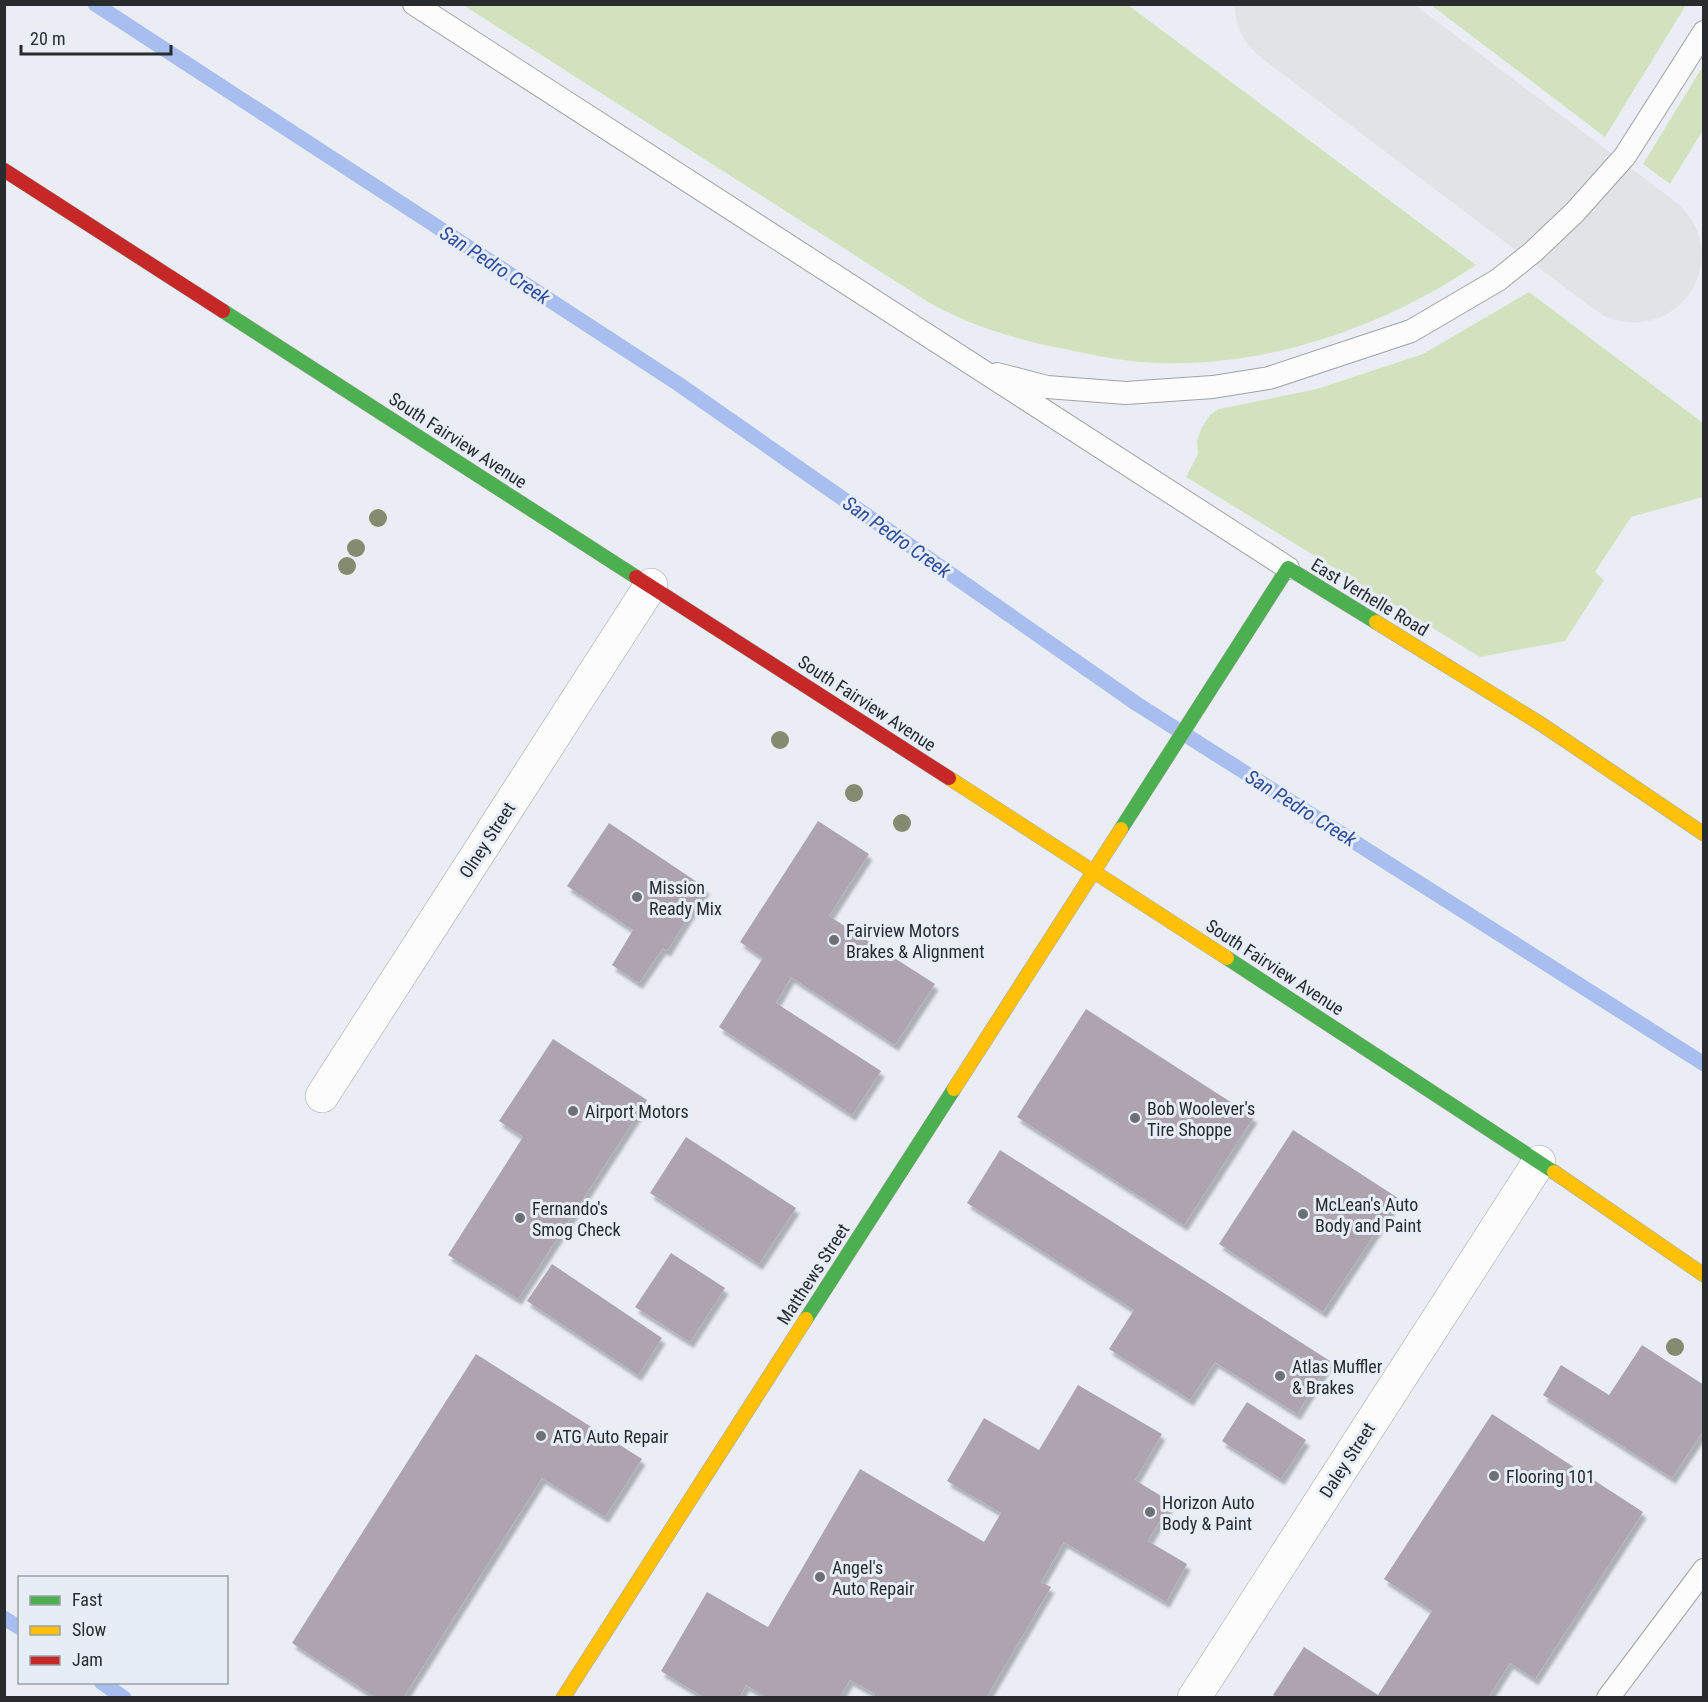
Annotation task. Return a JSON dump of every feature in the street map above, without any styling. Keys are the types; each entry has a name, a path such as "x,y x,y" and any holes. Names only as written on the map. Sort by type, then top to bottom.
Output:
{"street":[{"name":"South Fairview Avenue","path":"4,170 1094,870 1539,1162 1704,1275"},
{"name":"East Verhelle Road","path":"1094,870 1288,568 1540,724 1704,834"},
{"name":"Olney Street","path":"322,1096 651,585"},
{"name":"Matthews Street","path":"563,1698 1094,870"},
{"name":"Daley Street","path":"1194,1698 1539,1162"}],"lane":[{"path":"414,4 1288,568"},
{"path":"978,369 1059,388 1126,393 1213,387 1269,378 1411,331 1498,280 1533,252 1575,212 1625,156 1704,32"},
{"path":"1608,1698 1696,1595 1704,1570"}],"green space":[{"path":"463,5 1128,5 1476,265 1404,307 1365,324 1284,350 1243,358 1159,363 1100,356 1029,341 978,325 928,302"},
{"path":"1431,5 1686,5 1605,137"},
{"path":"1703,66 1703,130 1670,184 1643,164"},
{"path":"1529,292 1703,423 1703,497 1631,517 1595,572 1604,580 1565,641 1480,657 1186,477 1198,454 1197,441 1202,427 1210,415 1219,409 1317,389 1423,354"}],"building":[{"path":"818,821 869,854 829,916 935,984 895,1045 791,977 776,1003 881,1071 852,1115 719,1027 763,958 740,942"},
{"path":"609,823 706,888 667,951 663,948 639,983 612,965 633,930 567,886"},
{"path":"1086,1009 1254,1117 1184,1225 1017,1117"},
{"path":"553,1039 647,1100 518,1299 448,1255 523,1137 499,1121"},
{"path":"1293,1130 1398,1198 1323,1312 1219,1244"},
{"path":"686,1137 796,1208 759,1264 650,1193"},
{"path":"1000,1150 1330,1361 1297,1414 1215,1362 1190,1400 1109,1349 1134,1310 967,1203"},
{"path":"671,1253 725,1288 690,1342 635,1307"},
{"path":"552,1264 662,1338 638,1375 527,1301"},
{"path":"1642,1345 1704,1385 1704,1430 1672,1478 1543,1395 1561,1365 1609,1395"},
{"path":"476,1354 642,1459 605,1517 542,1478 403,1698 376,1698 292,1643"},
{"path":"1078,1385 1162,1434 1135,1480 1171,1502 1148,1541 1187,1564 1166,1602 1064,1542 1041,1582 1051,1587 986,1698 873,1698 875,1694 850,1680 839,1698 767,1698 746,1685 739,1698 705,1698 661,1671 707,1592 768,1627 860,1469 984,1542 1001,1513 947,1481 984,1418 1039,1450"},
{"path":"1247,1402 1306,1440 1281,1479 1222,1441"},
{"path":"1492,1414 1643,1512 1535,1679 1510,1663 1488,1698 1277,1698 1273,1695 1304,1647 1378,1695 1432,1611 1384,1579"}],"waterway":[{"name":"San Pedro Creek","path":"95,4 677,383 1137,704 1704,1064"},
{"path":"4,1618 18,1627"},
{"path":"104,1684 124,1698"}],"taxiway":[{"path":"1302,4 1634,255"}],"traffic: fast":[{"path":"223,311 636,577"},
{"path":"1121,829 1288,568 1376,622"},
{"path":"1227,958 1554,1172"},
{"path":"806,1319 954,1089"}],"traffic: slow":[{"path":"1376,622 1541,724 1704,834"},
{"path":"949,778 1227,958"},
{"path":"954,1089 1121,829"},
{"path":"1554,1172 1704,1275"},
{"path":"563,1698 806,1319"}],"traffic: jam":[{"path":"4,170 223,311"},
{"path":"636,577 949,778"}],"place":[{"name":"Mission Ready Mix","path":"637,897"},
{"name":"Fairview Motors Brakes & Alignment","path":"834,940"},
{"name":"Airport Motors","path":"573,1111"},
{"name":"Bob Woolever's Tire Shoppe","path":"1135,1118"},
{"name":"McLean's Auto Body and Paint","path":"1303,1214"},
{"name":"Fernando's Smog Check","path":"520,1218"},
{"name":"Atlas Muffler & Brakes","path":"1280,1376"},
{"name":"ATG Auto Repair","path":"541,1436"},
{"name":"Flooring 101","path":"1494,1476"},
{"name":"Horizon Auto Body & Paint","path":"1150,1512"},
{"name":"Angel's Auto Repair","path":"820,1577"}]}
